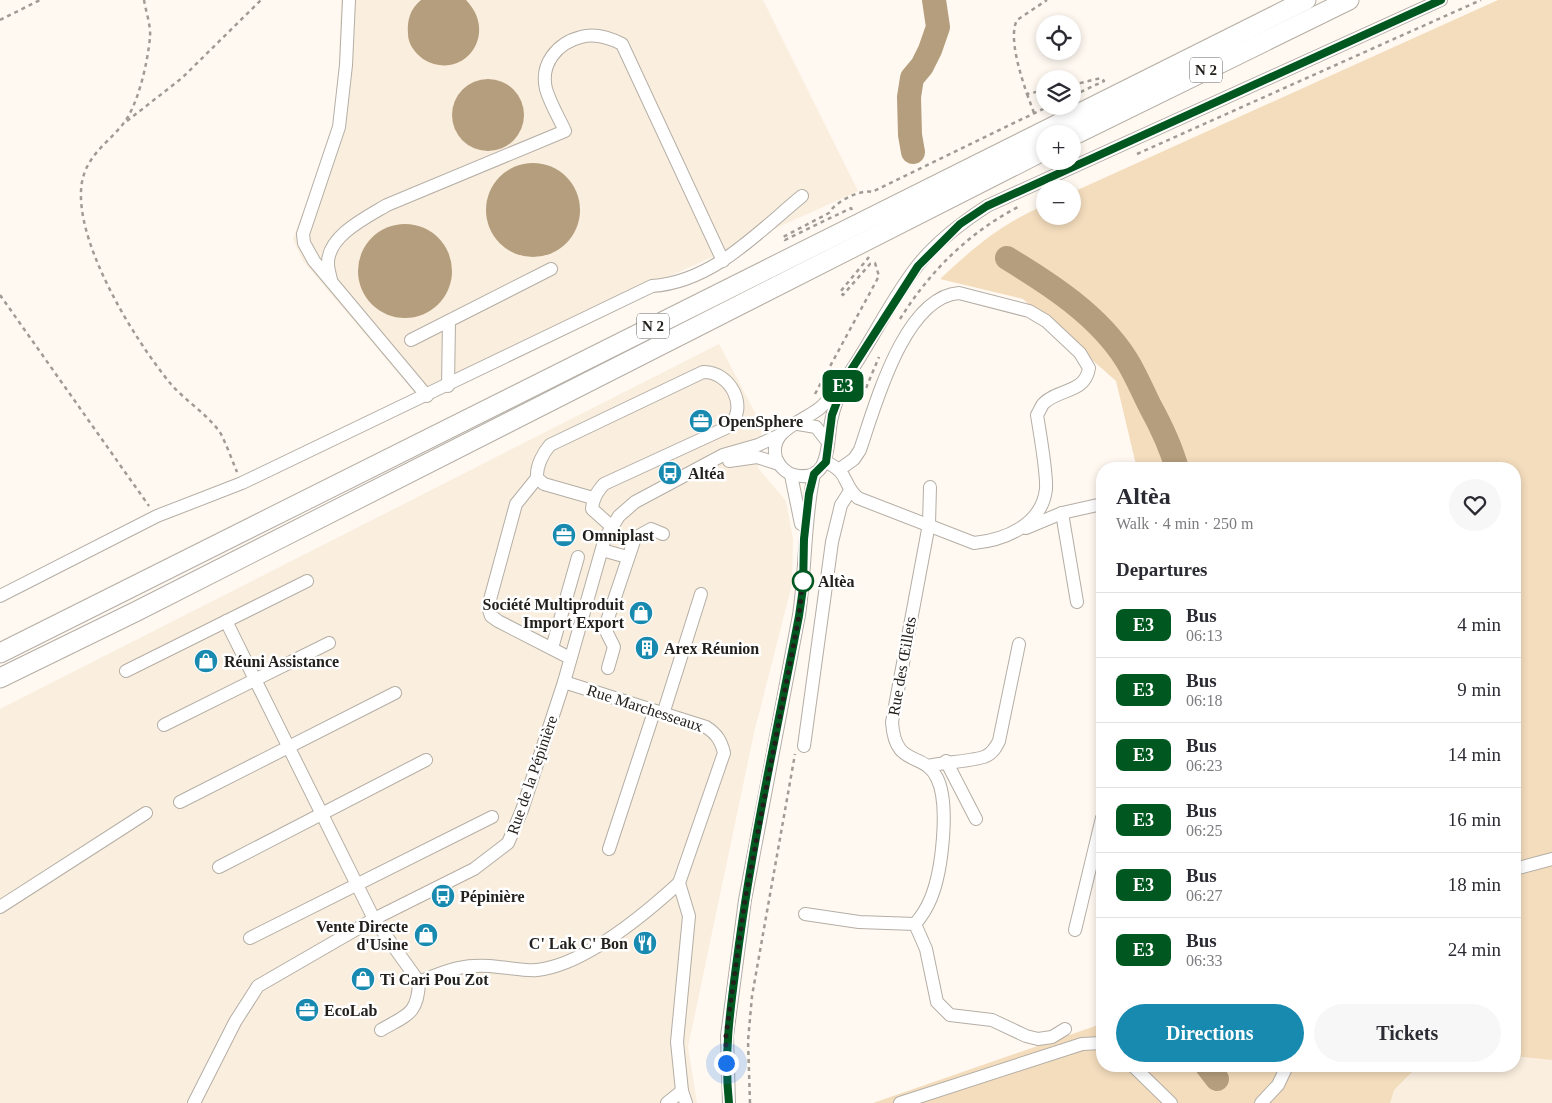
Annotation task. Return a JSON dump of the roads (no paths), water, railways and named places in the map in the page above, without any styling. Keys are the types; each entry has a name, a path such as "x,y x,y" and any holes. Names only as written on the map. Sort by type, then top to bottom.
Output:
{"highway":[{"name":"N 2","path":"0,653 1306,0"},
{"name":"N 2","path":"1081,132 1346,1"},
{"name":"N 2","path":"0,678 137,611 1036,155"}],"street":[{"path":"349,0 346,66 338,127 302,234 309,253 427,396"},
{"path":"779,464 775,450 780,435 821,408 846,378 918,266 960,224 987,206 1441,0"},
{"path":"331,280 328,263 332,248 346,233 365,219 388,205 565,131 546,88 546,68 549,58 557,49 581,37 599,36 622,44 722,261"},
{"path":"0,596 157,516 242,483 448,386 652,286 678,282 722,261 802,196"},
{"path":"411,340 551,270"},
{"path":"840,469 854,459 860,450 893,356 914,324 936,301 947,294 959,293 1029,311 1046,321 1080,354 1089,368 1084,382 1078,388 1056,396 1043,404 1038,415 1046,489 1040,506 1031,520 1015,532"},
{"path":"448,386 449,321"},
{"path":"570,658 491,616 488,607 516,504 537,478 537,471 545,450 558,440 703,372 721,375 728,382 738,404 735,420 728,427 604,484 593,498 592,509 611,526"},
{"path":"705,466 757,457 779,464 791,475 802,477 814,474 826,462 827,442 832,415 846,378"},
{"path":"798,424 816,427 827,442"},
{"name":"Rue de la Pépinière","path":"194,1103 235,1022 258,986 374,919 474,869 508,843 522,810 564,682 602,550 611,526 635,502 723,455 758,445 780,435"},
{"path":"826,462 840,469 850,491 858,498 974,543 994,541 1062,513 1096,505"},
{"path":"729,1103 726,1036 745,900 799,616 803,588 804,539 814,474"},
{"path":"791,475 804,539"},
{"path":"537,478 544,484 593,498"},
{"name":"Rue des Œillets","path":"928,766 905,756 899,750 893,736 892,722 929,524 930,487"},
{"path":"800,746 832,542 841,505 850,491"},
{"path":"1062,513 1077,602"},
{"path":"608,668 614,647 606,629 611,604 635,538 651,529 662,534"},
{"path":"602,550 628,557"},
{"path":"552,648 578,557"},
{"path":"126,671 307,581"},
{"path":"609,848 701,594"},
{"path":"589,597 611,604"},
{"path":"226,621 374,919 419,982 418,999 414,1009 381,1030"},
{"path":"164,725 329,643"},
{"path":"915,924 924,913 935,888 944,820 944,800 937,777 928,766 946,761 986,757 994,750 999,741 1019,644"},
{"name":"Rue Marchesseaux","path":"564,682 706,727 715,733 721,741 724,754 679,883"},
{"path":"180,802 395,693"},
{"path":"220,867 426,760"},
{"path":"946,761 976,819"},
{"path":"0,907 146,813"},
{"path":"250,938 358,886 492,817"},
{"path":"1075,930 1096,843"},
{"path":"1521,867 1552,859"},
{"path":"419,982 460,966 478,965 537,970 561,964 600,944 643,914 679,883 689,916 677,1042 684,1097 667,1103"},
{"path":"805,914 859,922 915,924"},
{"path":"915,924 926,949 937,1002 950,1015 992,1020 1026,1036 1038,1039 1052,1037 1065,1029"},
{"path":"900,1103 1082,1044 1096,1043"},
{"path":"1139,1072 1171,1103"},
{"path":"1261,1103 1278,1085 1285,1072"}],"waterway":[{"path":"913,152 910,135 909,97 912,78 922,66 938,27 934,0"},
{"path":"1007,258 1072,302 1102,328 1115,343 1126,359 1158,421 1175,462"},
{"path":"1212,1072 1217,1079"}],"place":[{"name":"OpenSphere","path":"701,421"},
{"name":"Altéa","path":"670,473"},
{"name":"Omniplast","path":"564,535"},
{"name":"Altèa","path":"803,581"},
{"name":"Société Multiproduit Import Export","path":"641,613"},
{"name":"Arex Réunion","path":"647,648"},
{"name":"Réuni Assistance","path":"206,661"},
{"name":"Pépinière","path":"443,896"},
{"name":"Vente Directe d'Usine","path":"426,935"},
{"name":"C' Lak C' Bon","path":"645,943"},
{"name":"Ti Cari Pou Zot","path":"363,979"},
{"name":"EcoLab","path":"307,1010"}]}
